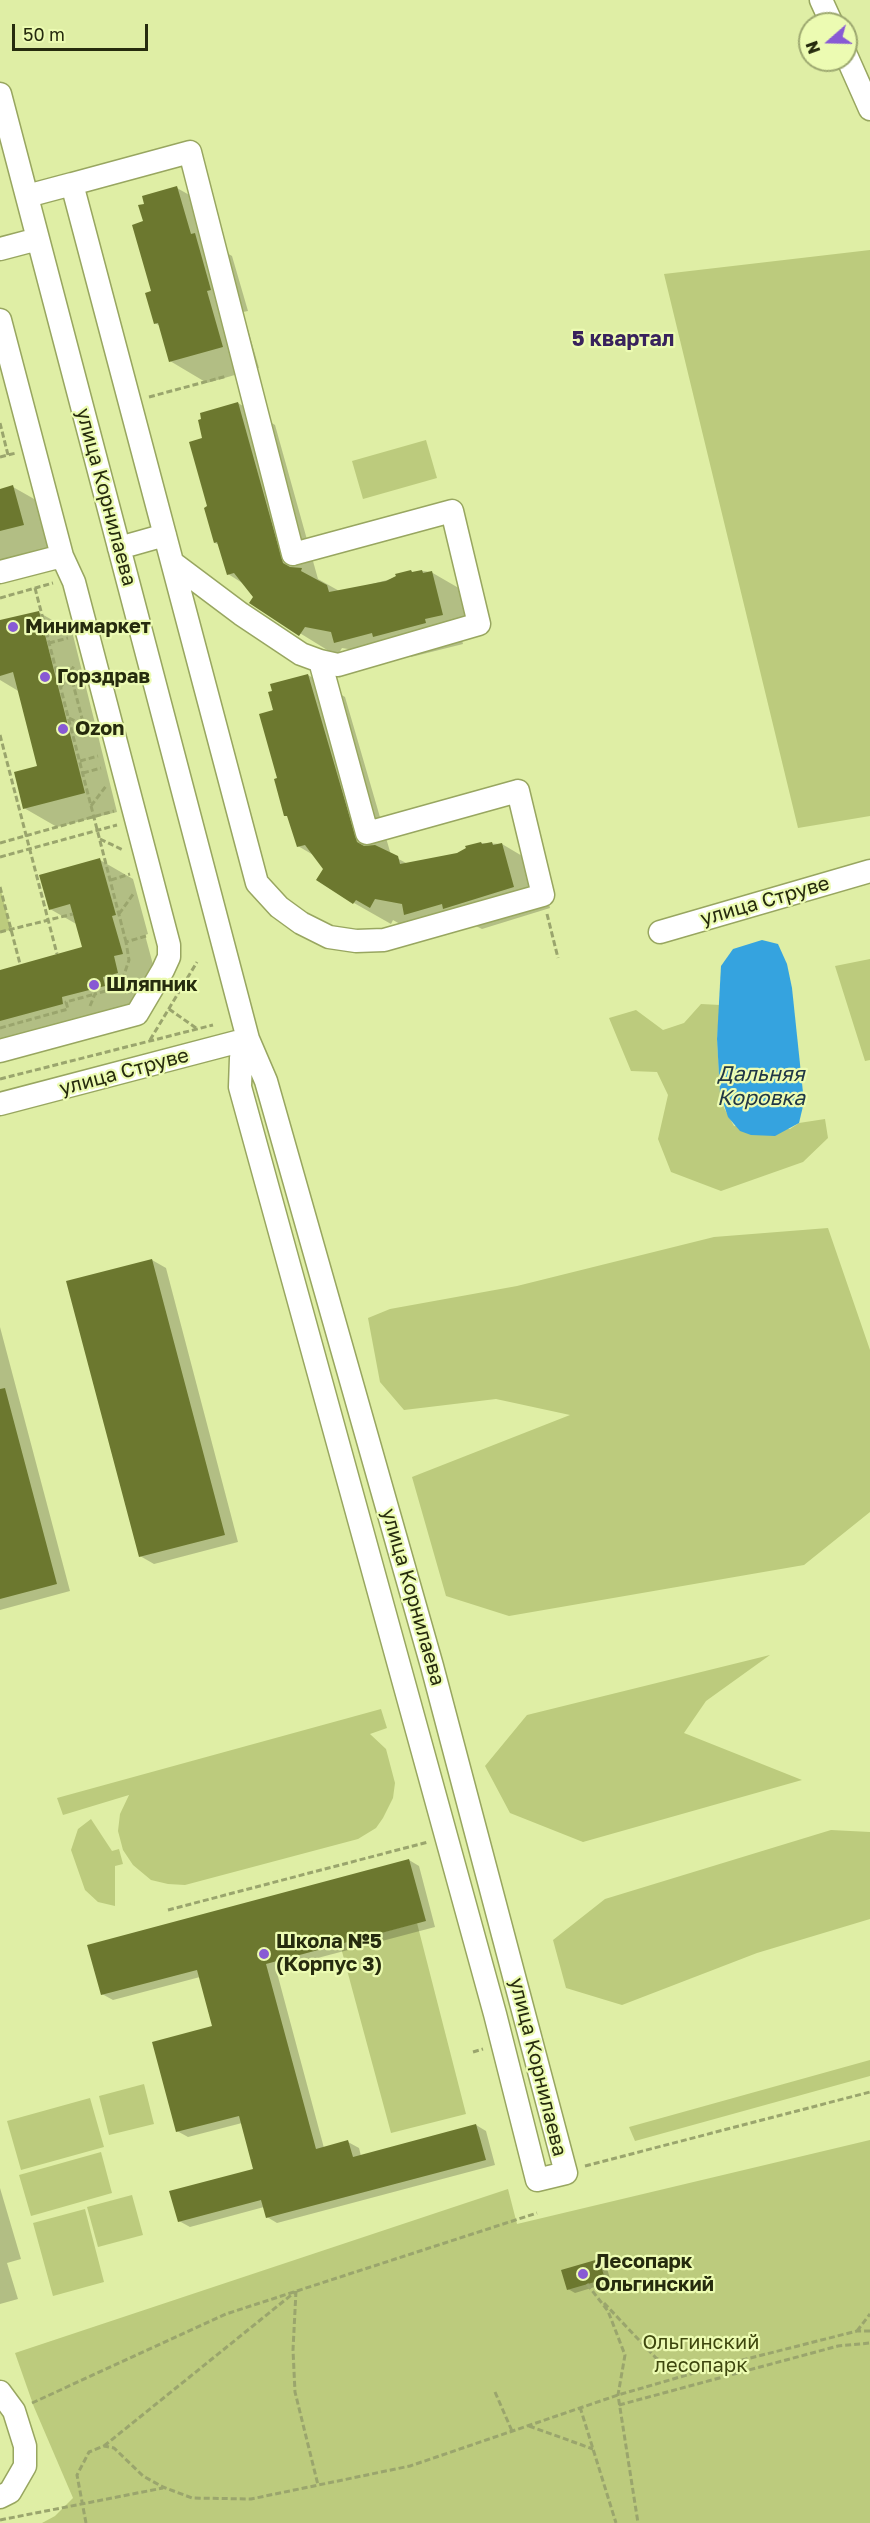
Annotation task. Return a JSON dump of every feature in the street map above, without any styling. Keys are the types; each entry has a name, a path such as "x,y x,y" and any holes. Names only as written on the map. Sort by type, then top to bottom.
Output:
{"street":[{"path":"853,72 870,109"},
{"name":"улица Корнилаева","path":"0,94 248,1039 267,1081 432,1666 566,2173 537,2180 492,2003 240,1087 241,1058 248,1039"},
{"path":"27,196 190,152 293,554 452,511 479,624 338,665 301,654 241,614 172,563"},
{"path":"72,184 257,884 279,906 301,923 329,937 356,941 384,940 543,895 518,791 367,833 320,661"},
{"path":"0,249 38,239"},
{"path":"0,320 62,556 74,582 165,931 168,957 137,1014 0,1051"},
{"path":"119,548 165,535"},
{"path":"0,572 62,556"},
{"name":"улица Струве","path":"660,932 870,871"},
{"name":"улица Струве","path":"0,1104 248,1039"},
{"path":"0,2392 14,2411 26,2446 25,2466 10,2492 0,2497"}],"path":[{"path":"130,403 246,371"},
{"path":"0,423 8,455"},
{"path":"0,598 35,588 129,960 122,981 113,989 66,1002 68,1009 0,1028"},
{"path":"70,672 84,726"},
{"path":"0,736 57,954"},
{"path":"0,843 94,817"},
{"path":"0,857 98,831"},
{"path":"0,887 20,964"},
{"path":"543,895 558,958"},
{"path":"0,932 73,914"},
{"path":"126,942 165,931"},
{"path":"150,1041 197,962"},
{"path":"81,1030 95,994"},
{"path":"0,1079 213,1025"},
{"path":"168,1910 435,1840"},
{"path":"586,2167 870,2092"},
{"path":"14,2411 226,2314 537,2213"},
{"path":"587,2284 656,2358 670,2366 711,2368"},
{"path":"86,2523 77,2475 89,2452 104,2446 296,2291"},
{"path":"296,2291 293,2350 295,2392 318,2485"},
{"path":"597,2295 608,2311 625,2355 618,2395 638,2523"},
{"path":"857,2331 870,2314"},
{"path":"104,2446 114,2448 143,2476 163,2487 192,2498 251,2499 410,2466 618,2395 711,2368 857,2331 870,2331"},
{"path":"619,2405 838,2346 870,2343"},
{"path":"495,2392 512,2431"},
{"path":"580,2407 616,2523"},
{"path":"527,2425 593,2449"},
{"path":"0,2520 163,2487"}],"green space":[{"path":"870,250 870,816 798,828 664,274"},
{"path":"426,440 437,478 363,499 352,461"},
{"path":"0,887 11,930 0,932"},
{"path":"870,959 870,1060 865,1061 835,966"},
{"path":"701,1004 720,1005 717,1039 720,1093 724,1108 734,1126 790,1129 799,1123 825,1119 828,1138 803,1162 721,1191 671,1172 658,1139 668,1095 657,1072 631,1071 609,1018 636,1010 663,1030 684,1023"},
{"path":"828,1228 870,1350 870,1512 804,1565 509,1616 446,1596 412,1477 570,1415 496,1399 404,1410 380,1382 368,1318 390,1309 517,1286 714,1237"},
{"path":"770,1655 706,1701 684,1733 802,1780 583,1842 510,1813 485,1766 527,1715"},
{"path":"381,1709 387,1728 370,1734 386,1749 395,1783 393,1798 376,1828 358,1839 185,1885 168,1884 151,1880 133,1865 123,1850 118,1831 120,1814 129,1795 63,1815 57,1798"},
{"path":"91,1819 112,1851 119,1849 123,1864 115,1866 115,1906 98,1902 85,1890 71,1850 78,1829"},
{"path":"831,1830 870,1832 870,1919 757,1953 622,2005 566,1988 553,1940 605,1899"},
{"path":"417,1923 466,2114 391,2133 340,1944"},
{"path":"870,2060 870,2076 635,2141 629,2127"},
{"path":"144,2084 154,2124 109,2135 99,2096"},
{"path":"90,2098 104,2147 21,2170 7,2121"},
{"name":"Ольгинский лесопарк","path":"870,2140 870,2523 42,2523 55,2516 73,2498 34,2407 15,2353 508,2189 517,2224"},
{"path":"101,2152 112,2193 31,2216 19,2175"},
{"path":"132,2195 143,2235 98,2247 87,2207"},
{"path":"85,2209 104,2282 53,2296 33,2223"}],"water":[{"name":"Дальняя Коровка","path":"762,940 778,944 787,964 792,988 804,1102 799,1123 775,1136 751,1135 740,1131 728,1117 720,1093 717,1039 721,966 733,949"}],"building":[{"path":"177,186 191,234 195,233 211,290 207,291 223,347 169,362 158,323 154,324 145,293 151,291 132,225 143,221 138,205 144,204 142,196"},
{"path":"238,402 283,563 290,567 302,568 301,571 327,585 329,592 386,581 396,576 395,574 411,570 412,572 422,570 423,573 432,571 443,615 425,619 426,623 373,637 372,633 334,643 331,632 305,627 299,636 249,603 253,597 234,573 227,575 217,542 214,543 204,508 207,506 189,442 202,438 198,420 201,419 200,413"},
{"path":"13,485 24,525 0,531 0,489"},
{"path":"39,611 85,793 23,809 14,772 37,766 13,672 0,676 0,620"},
{"path":"308,674 357,842 364,846 375,845 398,856 400,864 457,853 466,848 465,846 481,842 482,844 492,842 493,845 502,843 514,887 443,909 442,904 404,915 402,904 375,899 370,908 356,900 353,904 316,880 323,869 305,845 297,847 287,816 284,816 274,779 277,778 259,714 273,710 268,692 272,691 270,684"},
{"path":"100,858 116,915 112,916 123,954 114,956 118,973 103,977 105,986 62,997 63,1004 0,1021 0,970 82,947 70,904 49,910 39,875"},
{"path":"152,1259 225,1535 139,1557 66,1281"},
{"path":"5,1388 57,1584 0,1599 0,1389"},
{"path":"409,1859 426,1921 266,1964 316,2149 348,2140 353,2157 476,2124 486,2160 266,2218 261,2200 178,2222 169,2191 253,2169 239,2116 176,2132 152,2042 212,2026 197,1970 101,1995 87,1945"},
{"name":"Лесопарк Ольгинский","path":"599,2259 605,2279 567,2290 561,2270"}],"place":[{"name":"Минимаркет","path":"13,627"},
{"name":"Горздрав","path":"45,677"},
{"name":"Ozon","path":"63,729"},
{"name":"Шляпник","path":"94,985"},
{"name":"Школа №5 (Корпус 3)","path":"264,1954"},
{"name":"Лесопарк Ольгинский","path":"583,2274"}],"district":[{"name":"5 квартал","path":"623,339"}]}
